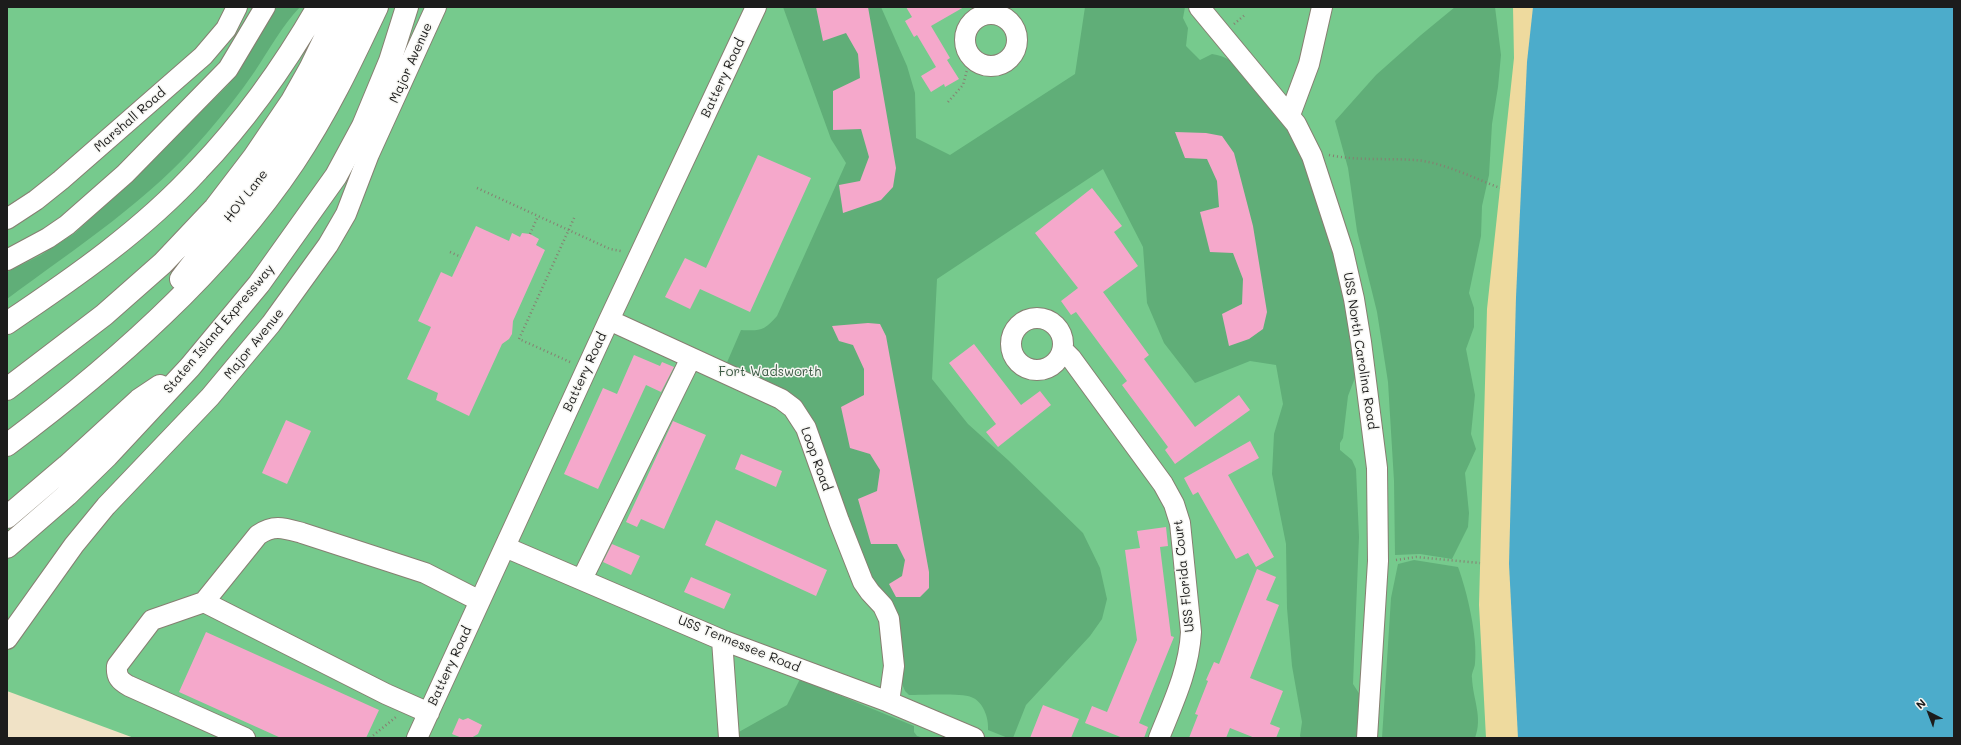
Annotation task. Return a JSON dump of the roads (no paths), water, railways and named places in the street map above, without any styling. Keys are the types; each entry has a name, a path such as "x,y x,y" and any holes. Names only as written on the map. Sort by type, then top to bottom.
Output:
{"highway":[{"path":"7,323 112,248 198,171 252,106 290,54 318,7"},
{"path":"7,460 180,296 222,253 262,206 292,101 310,69 340,7"},
{"path":"278,154 330,66 358,7"},
{"path":"104,315 164,263 215,208 278,154 342,81 377,7"},
{"name":"Staten Island Expressway","path":"7,547 67,495 107,456 190,367 259,284 336,176 363,126 399,36 407,7"},
{"name":"HOV Lane","path":"213,237 239,208 278,154"},
{"path":"7,389 104,315 213,237"},
{"path":"7,445 60,404 133,341 213,237"},
{"path":"7,371 64,346"},
{"path":"7,517 67,466 139,400 190,367"}],"street":[{"name":"Marshall Road","path":"7,218 36,200 61,180 203,56 226,29 237,7"},
{"path":"7,260 48,238 67,225 125,174 228,69 264,7"},
{"name":"Major Avenue","path":"7,639 78,540 106,506 210,397 236,367 271,324 328,245 346,214 369,154 436,7"},
{"name":"Battery Road","path":"417,738 609,320 756,7"},
{"name":"USS North Carolina Road","path":"1199,7 1290,115 1309,150 1341,244 1354,299 1377,468 1378,561 1367,738"},
{"path":"1290,115 1309,64 1322,7"},
{"name":"Loop Road","path":"609,320 781,399 793,408 806,428 839,521 863,582 883,606 889,619 894,666 888,702"},
{"name":"USS Florida Court","path":"1063,350 1071,358 1163,484 1174,504 1180,523 1191,632 1190,645 1183,680 1159,738"},
{"path":"582,579 691,358"},
{"path":"245,738 129,686 122,682 118,676 117,666 152,620 204,602 258,536 266,530 274,527 302,533 425,573 480,601"},
{"name":"USS Tennessee Road","path":"505,547 722,640 888,702 974,738"},
{"path":"204,602 386,694 429,713"},
{"path":"722,640 729,738"}],"water":[{"path":"1533,7 1954,7 1954,738 1518,738 1509,564 1516,297 1527,62"}],"park label":[{"name":"Fort Wadsworth","path":"770,372"}]}
